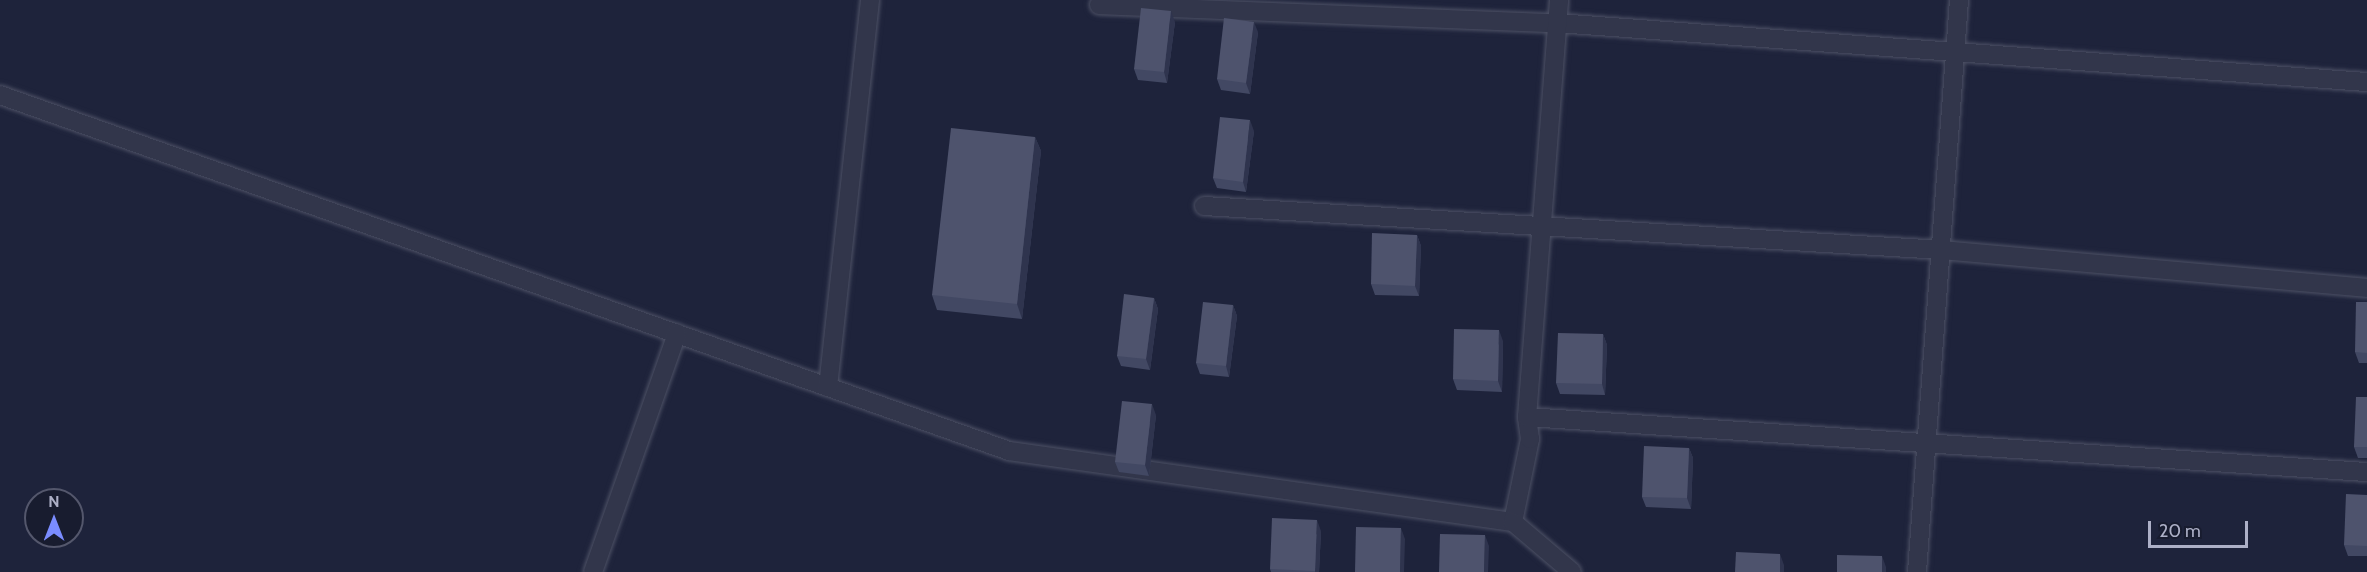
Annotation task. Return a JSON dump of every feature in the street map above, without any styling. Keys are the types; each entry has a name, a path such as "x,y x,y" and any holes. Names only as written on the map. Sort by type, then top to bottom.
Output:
{"street":[{"path":"828,387 870,0"},
{"path":"1513,522 1530,439 1527,417 1545,226 1559,0"},
{"path":"1917,572 1929,442 1953,53 1959,0"},
{"path":"1098,5 1557,23 2367,82"},
{"path":"0,95 1009,451 1513,522 1572,572"},
{"path":"1204,206 1942,250 2367,288"},
{"path":"593,572 677,333"},
{"path":"1527,417 2367,472"}],"building":[{"path":"1141,8 1171,11 1164,72 1134,69"},
{"path":"1224,18 1254,22 1246,83 1217,79"},
{"path":"1220,117 1250,120 1243,182 1213,178"},
{"path":"951,128 1035,137 1017,304 932,295"},
{"path":"1372,233 1417,235 1415,286 1371,284"},
{"path":"1124,294 1154,298 1146,359 1117,356"},
{"path":"1203,302 1233,305 1226,366 1196,363"},
{"path":"2356,302 2367,302 2367,353 2355,352"},
{"path":"1454,329 1499,330 1498,381 1453,379"},
{"path":"1558,333 1603,334 1602,384 1556,383"},
{"path":"2356,397 2367,397 2367,447 2354,447"},
{"path":"1122,401 1152,404 1145,465 1115,462"},
{"path":"1644,446 1689,448 1687,498 1642,497"},
{"path":"2346,494 2367,495 2367,546 2344,545"},
{"path":"1272,518 1317,520 1315,571 1270,569"},
{"path":"1356,527 1401,528 1400,572 1355,572"},
{"path":"1440,534 1485,535 1484,572 1439,572"},
{"path":"1736,552 1780,554 1780,572 1735,572"},
{"path":"1837,555 1882,556 1882,572 1837,572"}]}
